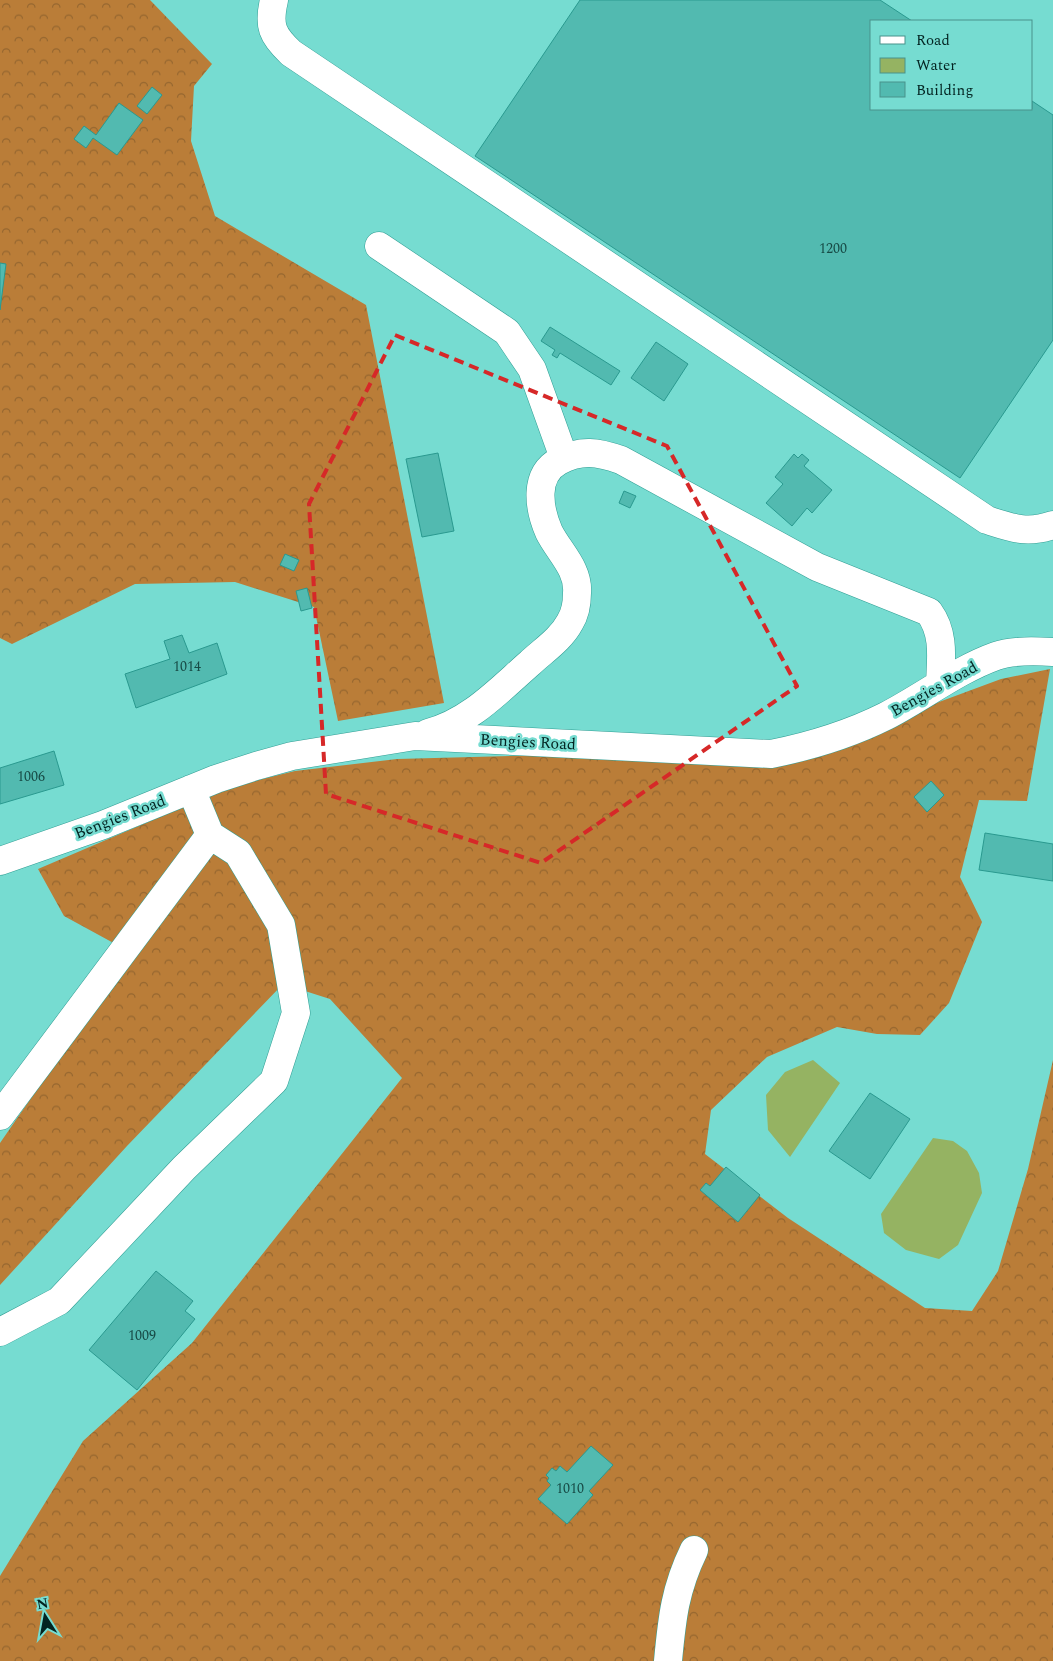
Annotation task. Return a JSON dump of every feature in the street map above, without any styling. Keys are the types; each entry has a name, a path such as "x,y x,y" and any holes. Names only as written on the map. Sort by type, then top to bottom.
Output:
{"street":[{"path":"274,0 271,15 276,39 299,59 987,520 1020,531 1042,529 1053,525"},
{"path":"379,246 507,332 532,368 564,458"},
{"path":"415,736 460,721 480,707 559,638 571,621 578,590 574,573 550,533 543,515 540,491 543,477 552,465 579,452 598,452 621,460 817,567 929,612 937,623 942,641 940,684"},
{"name":"Bengies Road","path":"0,862 102,825 216,778 292,756 415,736 771,754 818,744 886,716 940,684 998,655 1037,651 1053,652"},
{"path":"0,1332 59,1301 184,1168 274,1081 296,1013 281,925 238,853 210,835 191,789"},
{"path":"0,1116 210,835"},
{"path":"668,1661 672,1612 681,1577 694,1550"}],"highlighted area":[{"path":"395,335 667,446 797,686 541,863 326,794 309,504"}],"green space":[{"path":"0,0 150,0 212,64 194,86 191,141 215,216 366,305 444,703 338,721 314,607 235,582 135,584 12,644 0,638"},
{"path":"1050,669 1027,801 979,800 960,877 982,922 949,1003 920,1035 877,1034 837,1027 767,1057 711,1110 705,1154 788,1218 925,1308 972,1311 998,1271 1028,1169 1053,1060 1053,1661 0,1661 0,1576 83,1441 192,1343 402,1078 330,999 283,984 127,1146 0,1285 0,1143 63,1052 119,946 64,916 38,869 230,787 295,771 397,759 587,754 861,739 939,702 1001,679"}],"water":[{"path":"813,1060 840,1083 790,1157 768,1130 766,1095 785,1072"},
{"path":"933,1138 953,1141 967,1151 979,1173 982,1193 958,1245 939,1259 906,1250 884,1233 881,1214"}],"building":[{"path":"580,0 880,0 910,20 870,20 870,110 1033,110 1033,102 1053,115 1053,340 960,478 475,156"},
{"path":"152,87 162,95 147,114 137,106"},
{"path":"119,103 143,120 117,155 93,138 86,148 74,139 84,126 96,135"},
{"path":"0,263 6,264 0,310"},
{"path":"550,327 620,371 611,385 560,353 557,358 552,355 555,350 541,341"},
{"path":"656,342 688,364 664,401 631,378"},
{"path":"438,453 454,531 422,537 406,459"},
{"path":"794,454 798,458 802,454 809,460 804,466 832,490 812,513 807,508 792,526 766,503 783,484 775,477"},
{"path":"624,491 636,496 630,508 619,503"},
{"path":"285,554 299,560 294,571 280,565"},
{"path":"307,588 312,608 301,611 296,591"},
{"path":"182,635 189,653 217,643 227,674 136,708 125,674 170,659 164,641"},
{"path":"54,751 64,785 0,804 0,768"},
{"path":"931,781 944,795 927,812 914,797"},
{"path":"985,833 1053,844 1053,881 979,870"},
{"path":"870,1093 910,1119 870,1179 829,1151"},
{"path":"726,1167 760,1195 738,1222 700,1190 706,1183 710,1186"},
{"path":"156,1271 193,1301 185,1311 195,1319 137,1390 89,1350"},
{"path":"591,1446 613,1465 589,1491 593,1495 567,1524 538,1499 551,1485 547,1481 549,1478 546,1475 552,1468 556,1471 560,1466 567,1472"}]}
